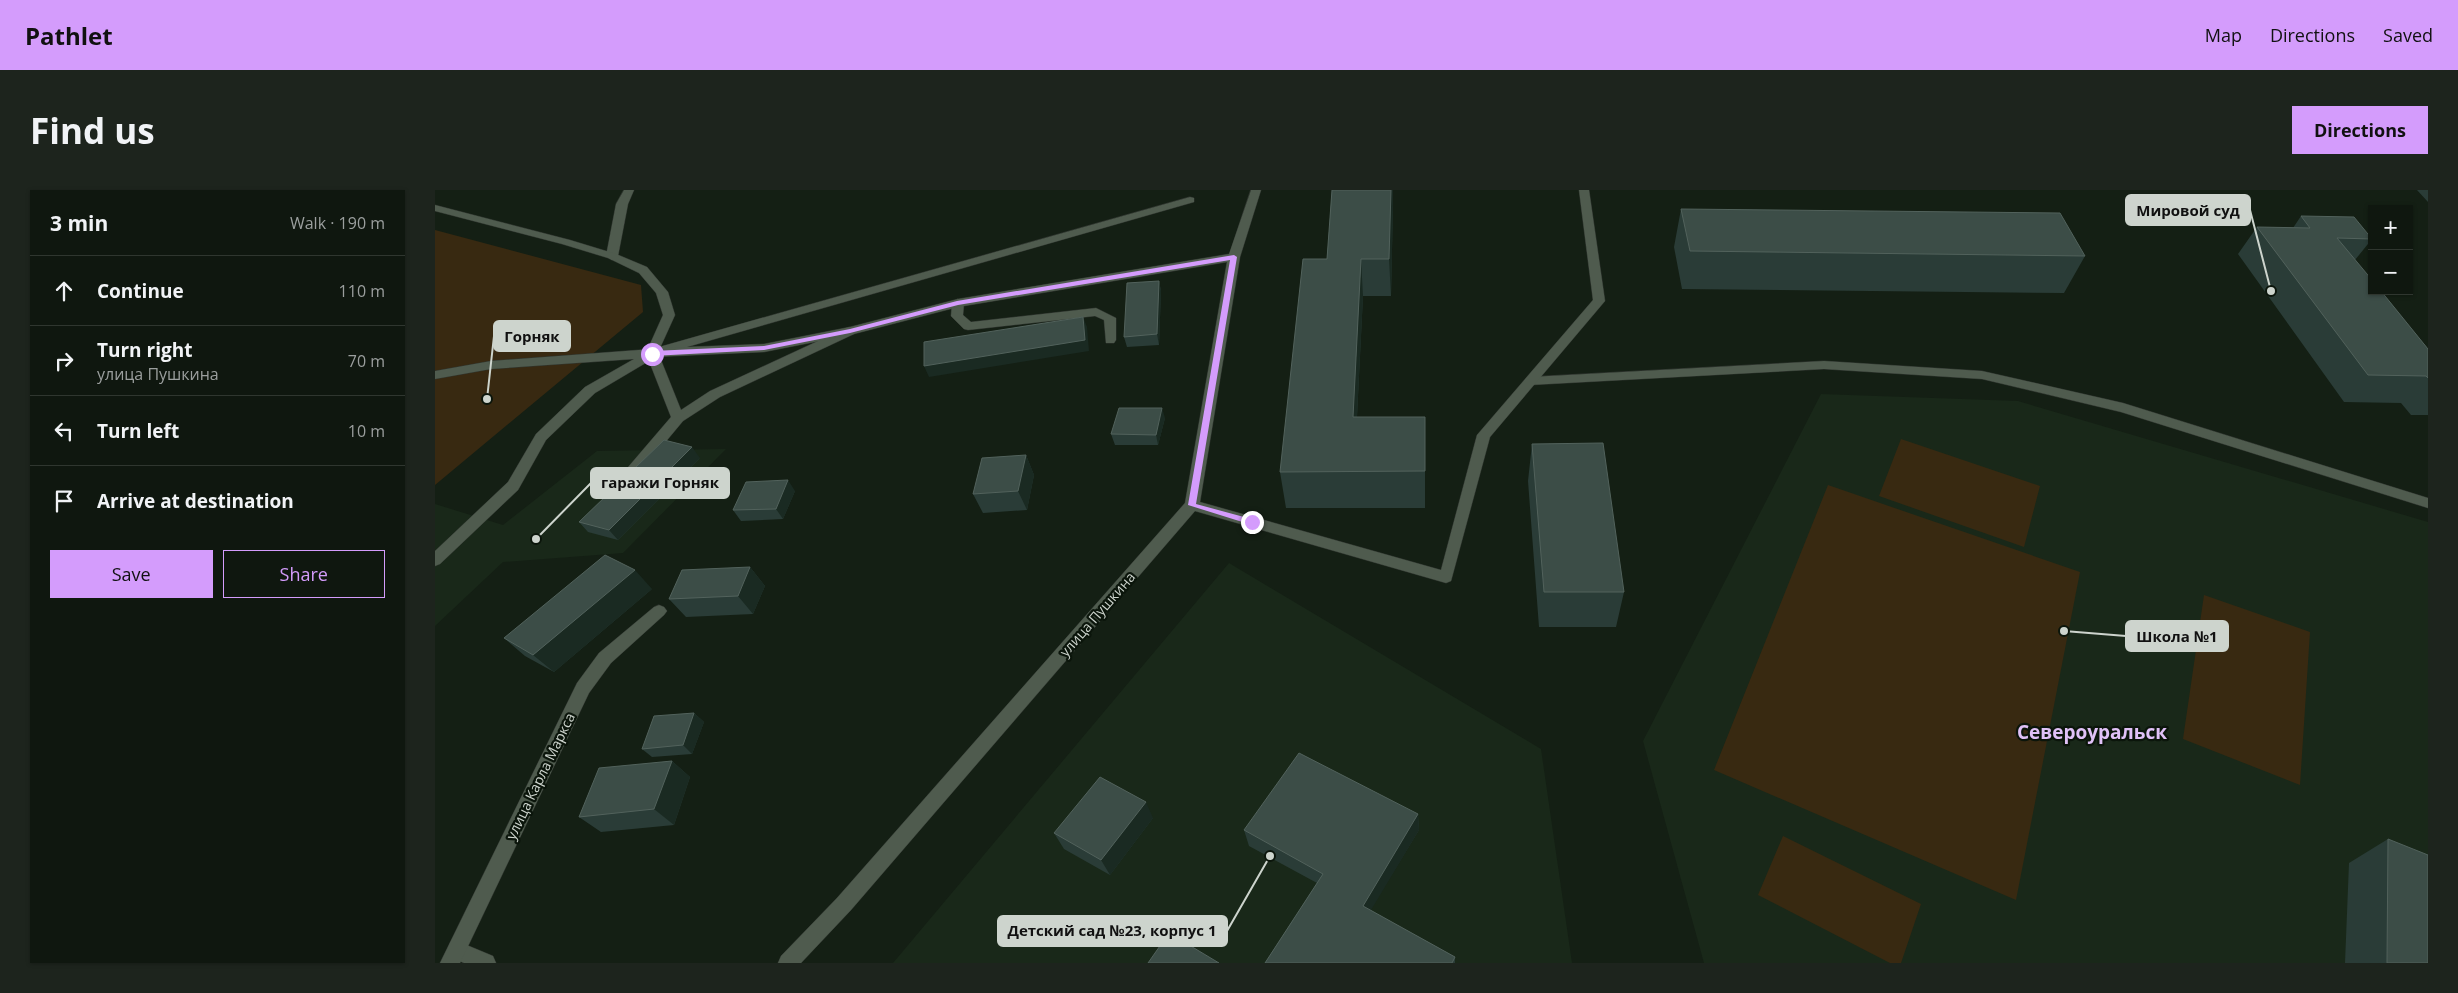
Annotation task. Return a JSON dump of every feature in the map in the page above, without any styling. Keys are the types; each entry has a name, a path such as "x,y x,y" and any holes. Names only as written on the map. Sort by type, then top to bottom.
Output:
{"street":[{"path":"612,256 622,204 629,190"},
{"path":"1256,190 1234,257 1192,505 1446,577 1485,435 1599,301 1584,190"},
{"path":"435,560 513,486 541,436 590,390 652,354 1190,200"},
{"path":"435,208 612,256 643,270 662,292 669,315 652,354 678,418"},
{"path":"435,375 491,365 764,348 850,331 957,303 1234,257"},
{"path":"957,303 957,316 968,326 1096,312 1110,318 1110,340"},
{"path":"621,484 678,418 715,394 850,331"},
{"path":"1530,381 1824,365 1982,375 2123,408 2428,503"},
{"name":"улица Пушкина","path":"788,963 850,896 1192,505"},
{"name":"улица Карла Маркса","path":"453,956 583,688 605,658 659,611"},
{"path":"453,956 486,963"}],"shaded area":[{"path":"435,230 641,285 643,312 435,485"},
{"path":"1821,394 2018,401 2428,522 2428,963 1704,963 1643,741"},
{"path":"1901,439 2040,486 2024,547 1879,496"},
{"path":"726,449 623,553 503,562 435,626 435,504 503,525 597,451"},
{"path":"1828,485 2080,572 2016,900 1714,770"},
{"path":"1229,563 1541,749 1572,963 893,963"},
{"path":"2204,595 2310,632 2300,785 2183,739"},
{"path":"1783,836 1921,904 1901,963 1890,963 1758,895"}],"building":[{"path":"1332,190 1391,190 1389,259 1361,259 1353,417 1425,417 1425,471 1280,472 1303,259 1327,259"},
{"path":"1681,209 2060,213 2085,256 1690,251"},
{"path":"2301,216 2354,217 2368,234 2368,239 2337,238 2368,275 2368,295 2384,295 2428,349 2428,378 2426,376 2368,375 2257,227 2310,228"},
{"path":"1159,281 1157,334 1124,337 1127,283"},
{"path":"1083,317 1085,340 924,366 924,342"},
{"path":"1119,408 1162,408 1156,435 1111,434"},
{"path":"664,440 692,447 609,530 579,522"},
{"path":"1603,443 1624,592 1544,592 1532,444"},
{"path":"1026,455 1018,491 973,494 982,458"},
{"path":"788,480 776,509 733,510 746,482"},
{"path":"605,555 635,570 533,655 504,638"},
{"path":"750,567 738,596 669,599 682,570"},
{"path":"694,713 683,745 642,749 654,716"},
{"path":"1299,753 1418,814 1363,906 1455,957 1452,963 1265,963 1323,874 1244,830"},
{"path":"672,761 654,809 579,817 599,768"},
{"path":"1100,777 1146,802 1101,860 1054,833"},
{"path":"2388,839 2428,855 2428,963 2387,963"},
{"path":"1169,933 1219,963 1148,963"}],"place":[{"name":"Мировой суд","path":"2271,291"},
{"name":"Горняк","path":"487,399"},
{"name":"гаражи Горняк","path":"536,539"},
{"name":"Школа №1","path":"2064,631"},
{"name":"Детский сад №23, корпус 1","path":"1270,856"}],"district":[{"name":"Североуральск","path":"2092,732"}],"route":[{"path":"652,354 764,348 850,331 957,303 1234,257 1192,505 1252,522"}]}
